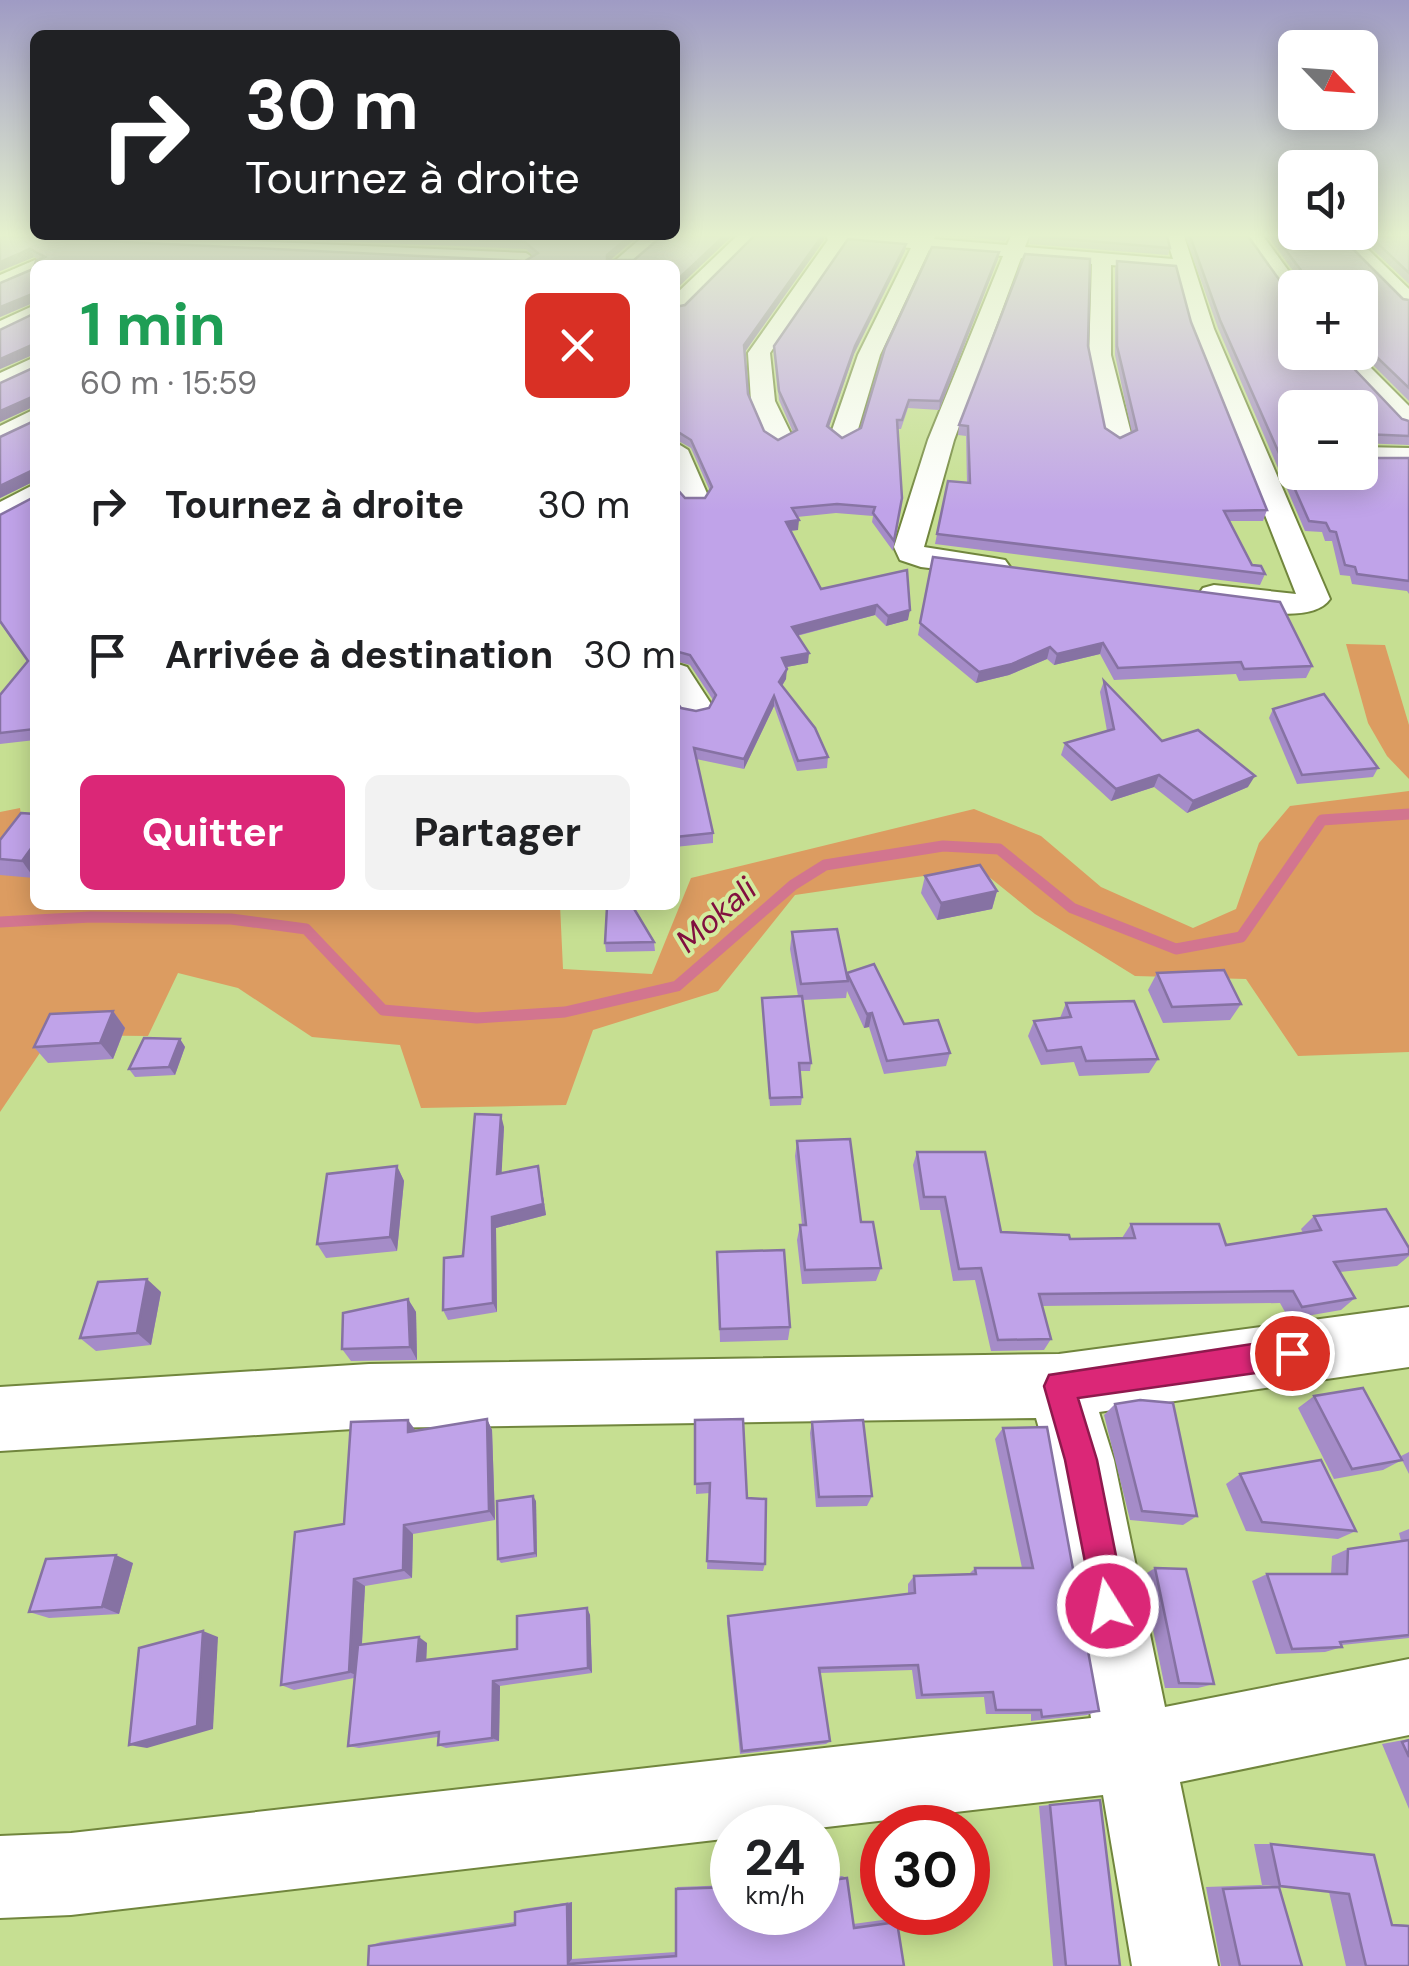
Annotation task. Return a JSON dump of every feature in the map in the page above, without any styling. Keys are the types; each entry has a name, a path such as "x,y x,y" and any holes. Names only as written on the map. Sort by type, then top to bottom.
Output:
{"street":[{"path":"777,328 759,354 764,401 780,438"},
{"path":"843,436 882,328"},
{"path":"985,328 941,440 909,547 911,554 921,558 1020,570"},
{"path":"1101,328 1100,355 1119,437"},
{"path":"1178,590 1296,605 1314,599 1266,449 1203,328"},
{"path":"0,331 30,334"},
{"path":"0,382 30,367"},
{"path":"1360,370 1409,420"},
{"path":"0,436 30,420"},
{"path":"1378,455 1409,456"},
{"path":"680,461 696,498"},
{"path":"0,514 30,495"},
{"path":"680,682 695,707"},
{"path":"0,1419 368,1396 1059,1386 1409,1337"},
{"path":"1059,1386 1081,1460 1175,1966"},
{"path":"0,1877 71,1874 1136,1752 1409,1697"}],"shaded area":[{"path":"1346,644 1385,645 1409,725 1409,779 1387,756 1368,723"},
{"path":"1409,791 1409,1052 1298,1056 1246,979 1135,976 1035,914 978,868 795,895 718,991 593,1030 566,1105 421,1108 400,1045 312,1037 238,988 178,973 148,1036 52,1035 0,1112 0,812 20,808 26,853 30,857 30,910 560,910 563,969 652,974 691,878 974,809 1041,836 1101,887 1193,928 1236,909 1259,843 1290,806"}],"building":[{"path":"30,328 30,346 0,359 0,330"},
{"path":"680,328 756,328 744,345 748,394 764,431 778,440 797,430 779,391 774,346 787,328 864,328 827,426 842,438 861,428 894,328 969,328 940,401 909,400 902,420 897,420 902,498 894,541 873,513 875,507 837,504 792,508 799,520 786,522 821,589 907,570 910,610 888,616 877,605 792,627 809,653 782,658 787,669 779,682 815,728 828,757 798,761 774,696 744,759 694,748 713,833 680,836 680,707 696,711 709,708 716,695 690,655 680,652 680,492 685,498 705,498 712,487 691,440 680,433"},
{"path":"997,328 1088,328 1088,346 1105,428 1120,438 1137,430 1117,346 1117,328 1193,328 1267,510 1224,511 1252,565 1261,566 1265,574 937,534 948,481 970,483 968,426 959,425"},
{"path":"1223,328 1278,328 1278,370 1355,370 1374,390 1278,390 1278,451"},
{"path":"1378,328 1409,328 1409,388 1378,358"},
{"path":"30,369 30,398 0,411 0,383"},
{"path":"1378,394 1402,419 1409,421 1409,436 1378,435"},
{"path":"30,423 30,471 0,486 0,437"},
{"path":"1378,458 1409,458 1409,581 1357,574 1355,567 1345,565 1336,532 1330,531 1326,523 1309,521 1295,490 1378,490"},
{"path":"30,499 30,730 0,733 0,695 28,661 0,621 0,515"},
{"path":"933,557 1280,602 1312,666 1244,669 1241,662 1118,668 1103,643 1057,654 1050,647 1012,664 979,672 920,623"},
{"path":"1104,681 1162,741 1198,730 1255,776 1193,801 1159,775 1116,789 1065,743 1114,729"},
{"path":"1324,694 1378,768 1302,775 1273,709"},
{"path":"21,813 30,814 30,850 22,861 0,859 0,840"},
{"path":"980,865 997,891 941,903 925,876"},
{"path":"607,910 635,910 654,942 605,943"},
{"path":"837,929 848,981 801,984 792,932"},
{"path":"874,964 904,1024 938,1020 950,1053 887,1061 872,1013 867,1014 847,973"},
{"path":"1224,970 1241,1004 1172,1007 1157,973"},
{"path":"802,996 811,1063 799,1063 802,1097 770,1098 762,998"},
{"path":"1134,1001 1158,1059 1086,1061 1081,1047 1047,1051 1034,1021 1071,1017 1066,1003"},
{"path":"113,1011 100,1043 34,1047 50,1014"},
{"path":"144,1038 180,1039 169,1067 129,1069"},
{"path":"475,1114 501,1115 497,1174 538,1166 543,1204 492,1217 493,1303 443,1310 444,1258 463,1256"},
{"path":"850,1139 861,1222 873,1222 881,1268 805,1270 800,1225 806,1225 797,1141"},
{"path":"917,1152 985,1152 1001,1232 1069,1235 1070,1239 1135,1238 1131,1224 1219,1224 1226,1245 1321,1230 1314,1216 1386,1209 1409,1254 1334,1262 1355,1298 1302,1307 1293,1291 1039,1294 1051,1339 998,1340 981,1268 959,1269 945,1197 924,1197"},
{"path":"397,1166 390,1237 317,1244 327,1174"},
{"path":"784,1250 790,1327 720,1329 717,1252"},
{"path":"147,1279 137,1333 80,1338 98,1282"},
{"path":"408,1299 410,1347 342,1349 343,1313"},
{"path":"1363,1388 1402,1460 1352,1469 1314,1396"},
{"path":"1140,1400 1173,1403 1197,1516 1142,1511 1115,1404"},
{"path":"487,1419 489,1511 404,1525 403,1570 354,1579 349,1672 281,1685 295,1532 344,1524 351,1422 408,1420 408,1432"},
{"path":"743,1419 747,1498 766,1499 765,1564 707,1561 710,1483 695,1484 695,1420"},
{"path":"863,1420 872,1496 819,1497 812,1422"},
{"path":"1047,1427 1099,1711 1042,1717 1041,1710 996,1710 993,1692 922,1695 918,1665 819,1668 830,1741 742,1751 728,1616 915,1593 914,1576 976,1574 975,1568 1033,1568 1003,1428"},
{"path":"1321,1460 1356,1531 1262,1522 1240,1474"},
{"path":"533,1496 535,1553 498,1559 497,1501"},
{"path":"1409,1540 1409,1635 1340,1642 1342,1647 1292,1649 1267,1574 1347,1574 1348,1549"},
{"path":"116,1555 102,1607 29,1612 46,1559"},
{"path":"1155,1568 1186,1569 1214,1684 1179,1683"},
{"path":"587,1608 588,1668 493,1681 492,1738 438,1745 439,1732 348,1746 358,1645 419,1637 417,1661 517,1649 517,1616"},
{"path":"203,1631 197,1726 129,1745 139,1648"},
{"path":"1100,1800 1120,1966 1066,1966 1050,1805"},
{"path":"1271,1844 1374,1855 1392,1925 1409,1926 1409,1966 1366,1966 1349,1894 1280,1886"},
{"path":"847,1878 854,1928 860,1927 860,1935 899,1935 904,1966 368,1966 369,1946 515,1925 515,1912 567,1904 568,1964 676,1956 676,1889 710,1888 710,1935 840,1935 840,1879"},
{"path":"1279,1887 1302,1966 1240,1966 1223,1889"}],"waterway":[{"name":"Mokali","path":"0,922 91,917 231,919 306,929 383,1010 477,1018 565,1012 677,986 793,885 825,865 943,846 999,849 1072,908 1176,949 1241,937 1322,820 1409,814"}],"route":[{"path":"1108,1606 1081,1460 1059,1386 1292,1353"}]}
